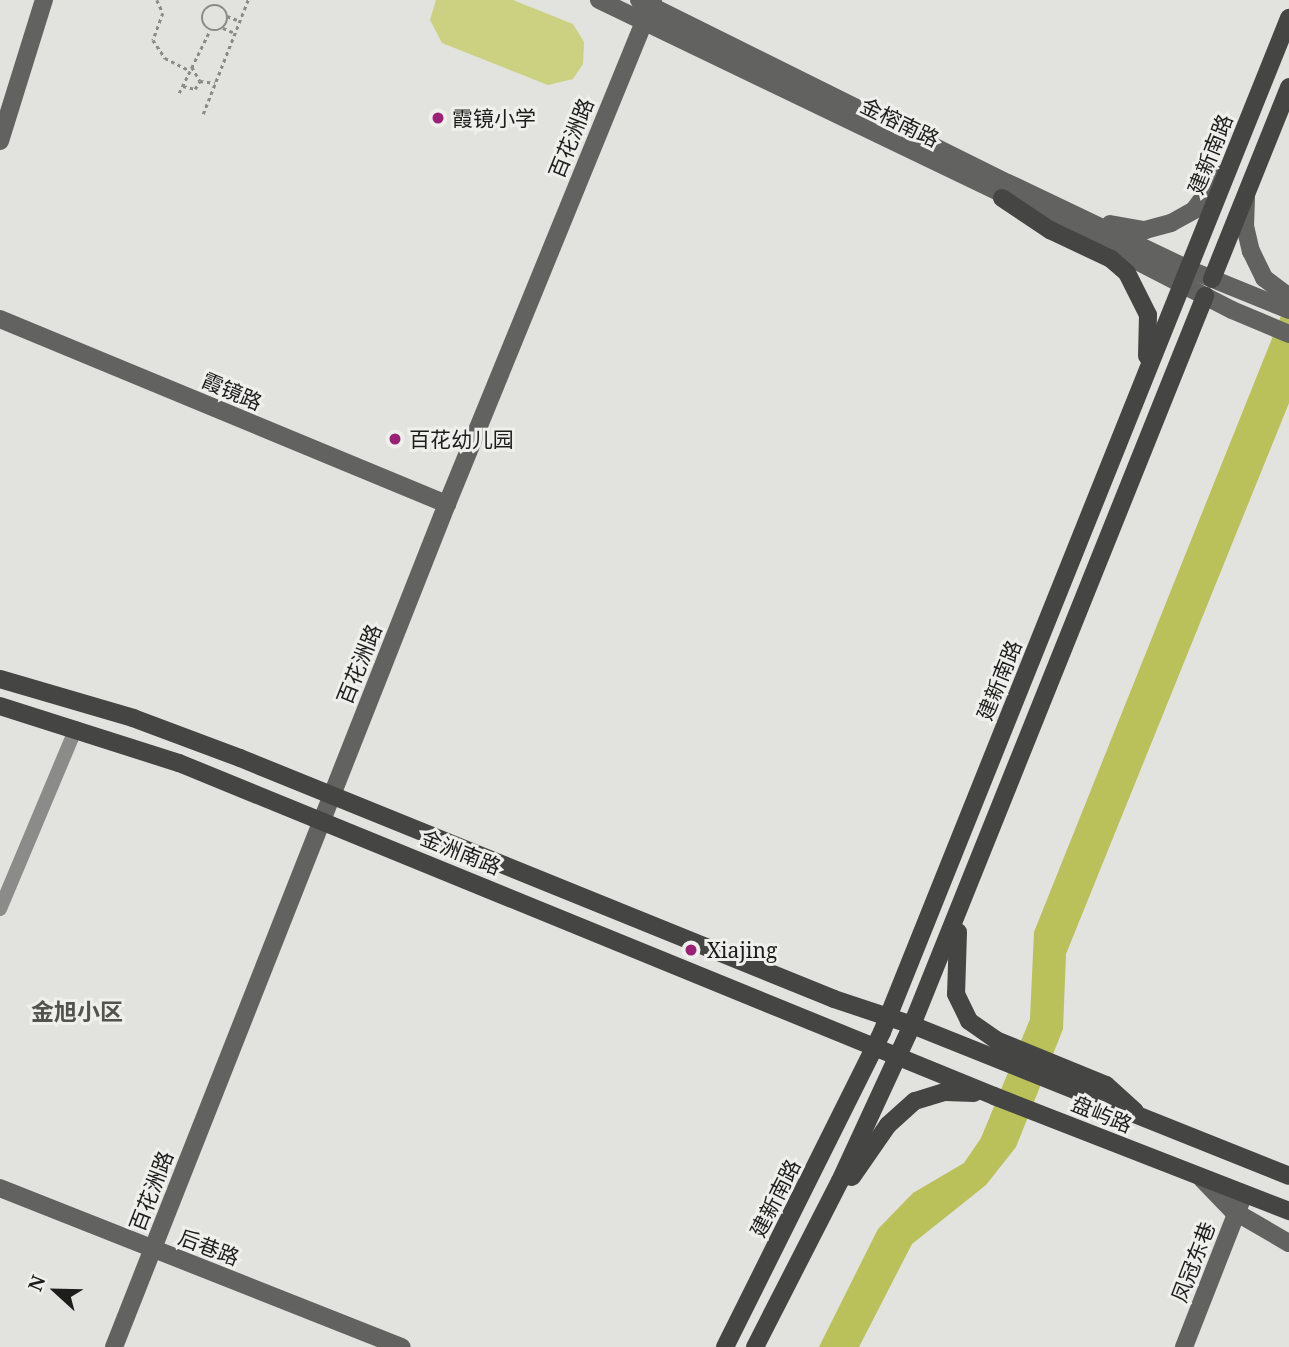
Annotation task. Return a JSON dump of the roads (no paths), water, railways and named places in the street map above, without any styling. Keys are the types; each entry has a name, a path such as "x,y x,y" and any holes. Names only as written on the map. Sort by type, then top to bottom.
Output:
{"main road":[{"name":"建新南路","path":"725,1347 888,1017 1289,18"},
{"path":"755,1347 899,1056 963,903 1289,87"},
{"path":"1002,198 1050,230 1111,259 1127,273 1148,315 1145,377"},
{"name":"金洲南路","path":"0,679 133,718 332,794 912,1025"},
{"name":"金洲南路","path":"0,706 154,753 899,1056"},
{"path":"963,903 955,978 969,1021 996,1040 1106,1085 1142,1119"},
{"name":"盘屿路","path":"912,1025 1289,1176"},
{"name":"盘屿路","path":"899,1056 1202,1179 1289,1211"},
{"path":"814,1232 879,1135 905,1109 923,1097 945,1092 994,1096"}],"street":[{"path":"0,141 44,0"},
{"name":"金榕南路","path":"599,0 646,7 1091,221 1185,276"},
{"name":"金榕南路","path":"646,7 1002,198 1185,276"},
{"name":"百花洲路","path":"114,1347 646,7"},
{"path":"1091,221 1145,230 1185,216 1212,190 1246,125"},
{"path":"1247,192 1245,226 1251,251 1264,278 1289,298"},
{"path":"1185,276 1289,334"},
{"path":"1208,288 1289,310"},
{"name":"霞镜路","path":"0,318 447,504"},
{"path":"0,909 76,727"},
{"path":"1202,1179 1236,1213 1289,1243"},
{"name":"后巷路","path":"0,1188 401,1347"},
{"name":"凤冠东巷","path":"1184,1347 1244,1194"}],"place":[{"name":"霞镜小学","path":"438,118"},
{"name":"百花幼儿园","path":"395,439"},
{"name":"Xiajing","path":"691,950"}],"district":[{"name":"金旭小区","path":"77,1011"}]}
